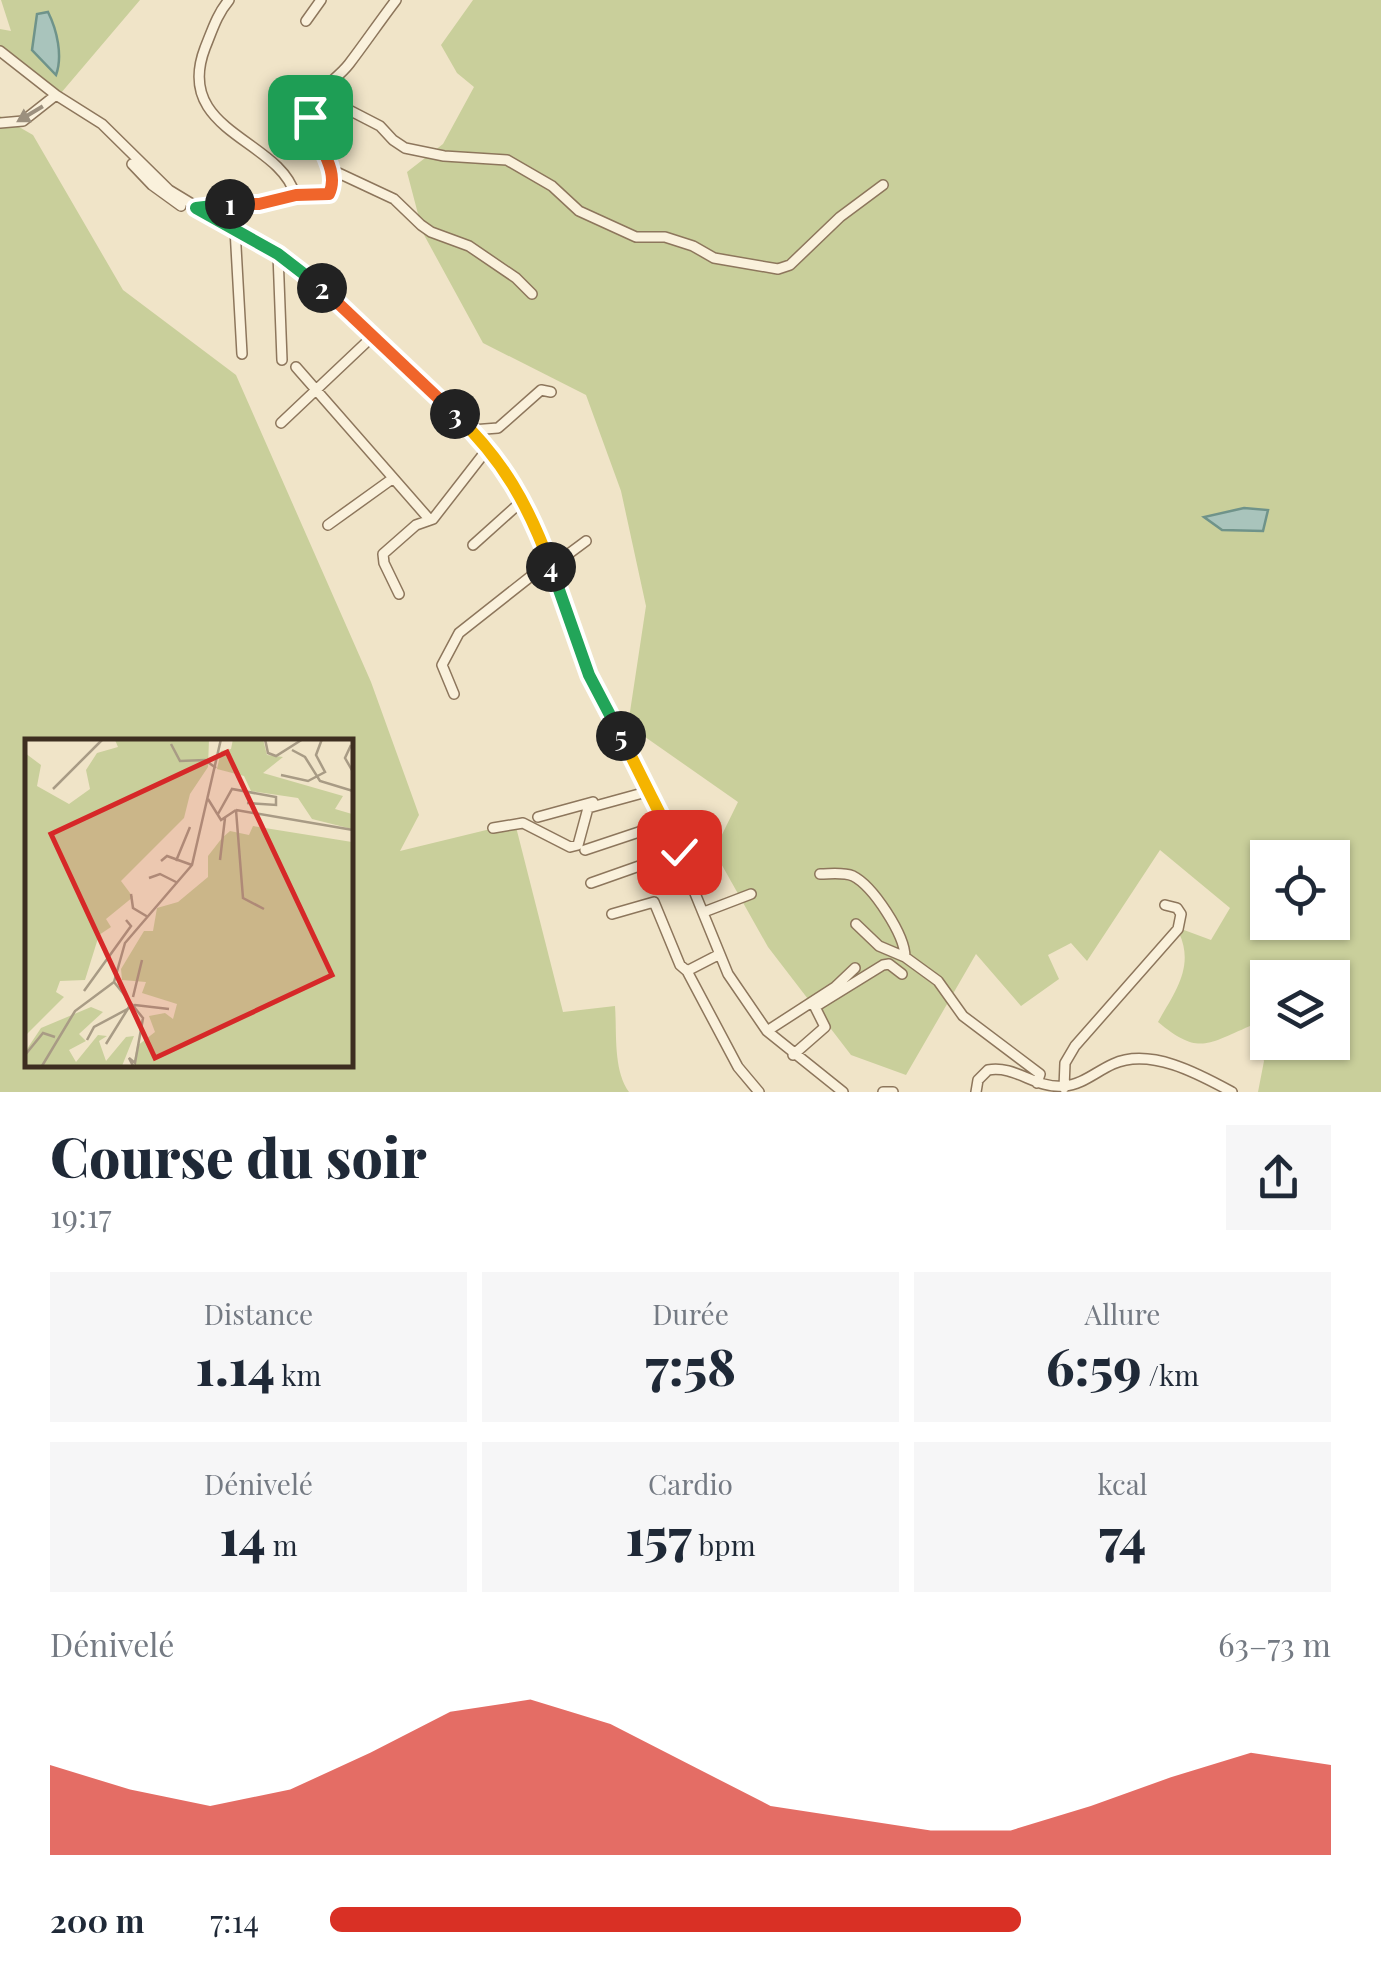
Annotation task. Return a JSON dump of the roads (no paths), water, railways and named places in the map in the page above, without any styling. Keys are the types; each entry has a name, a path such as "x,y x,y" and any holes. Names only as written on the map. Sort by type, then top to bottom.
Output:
{"street":[{"path":"229,0 218,14 199,64 203,91 219,122 263,152 296,195"},
{"path":"306,22 322,0"},
{"path":"194,210 329,194 332,170 311,124 311,111 318,94 348,65 396,0"},
{"path":"0,54 82,111 152,185 278,254 318,284 488,447 522,501 550,564 589,675 679,852 718,955 767,1032 842,1092"},
{"path":"0,123 23,121 56,94"},
{"path":"318,94 380,126 405,148 444,156 508,160 552,186 579,211 636,237 665,237 714,258 778,269 790,265 840,217 883,185"},
{"path":"332,170 394,199 421,226 469,246 516,278 532,294"},
{"path":"234,231 242,354"},
{"path":"278,254 282,360"},
{"path":"281,423 373,336"},
{"path":"296,367 430,520"},
{"path":"472,430 498,428 540,390 551,392"},
{"path":"399,594 384,563 384,554 416,525 430,520 488,447"},
{"path":"328,526 392,478"},
{"path":"473,545 522,501"},
{"path":"454,694 442,665 460,633 586,541"},
{"path":"538,817 648,789"},
{"path":"493,828 524,823 570,847 578,845 588,808 648,789"},
{"path":"585,850 666,824"},
{"path":"591,884 679,852"},
{"path":"820,874 851,875 864,885 902,934 905,957"},
{"path":"704,912 751,894"},
{"path":"612,914 654,902 680,965 687,971 738,1067 758,1092"},
{"path":"1064,1089 1065,1063 1074,1046 1178,929 1178,908 1166,905"},
{"path":"856,924 879,946 905,957 938,982 963,1016 1040,1074 1037,1083"},
{"path":"687,971 718,955"},
{"path":"793,1055 825,1027 815,1007 884,964 902,974"},
{"path":"767,1032 835,987 854,968"},
{"path":"976,1092 981,1075 998,1068 1064,1089 1122,1060 1141,1057 1232,1092"},
{"path":"884,1092 893,1092"}],"water":[{"path":"48,12 58,43 56,75 32,50 37,14"},
{"path":"1244,508 1268,510 1263,531 1222,530 1204,517"}]}
